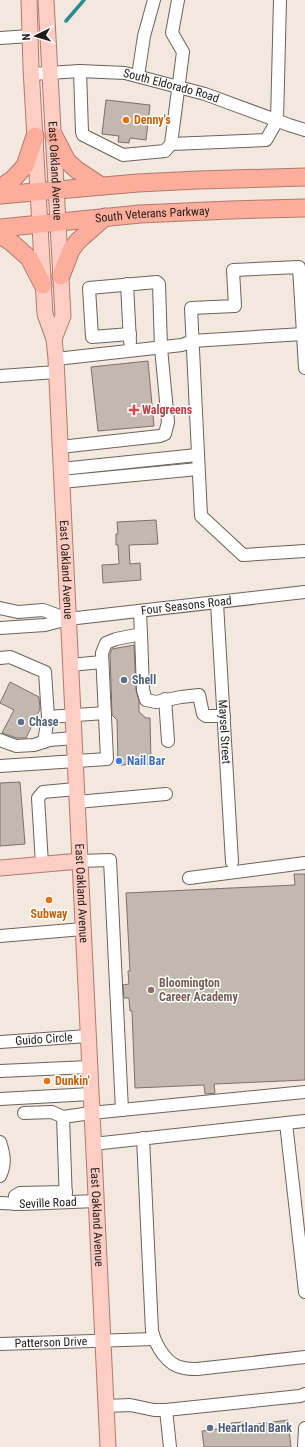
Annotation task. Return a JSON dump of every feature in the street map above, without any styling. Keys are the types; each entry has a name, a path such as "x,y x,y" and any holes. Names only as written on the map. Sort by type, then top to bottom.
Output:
{"highway":[{"path":"0,188 13,179 25,166 35,136"},
{"path":"54,136 67,161 77,170 101,186"},
{"path":"0,195 38,193 101,186 198,180 305,178"},
{"name":"South Veterans Parkway","path":"0,228 140,214 305,208"},
{"path":"62,276 71,250 78,241 104,217"},
{"path":"0,235 11,242 29,258 43,285"}],"main road":[{"name":"East Oakland Avenue","path":"29,0 45,314 54,339 57,366 108,1447"},
{"name":"East Oakland Avenue","path":"46,0 64,316 54,339"},
{"path":"0,868 80,862"}],"street":[{"path":"138,76 144,36 154,0"},
{"path":"80,71 82,132 86,138 123,155 165,151 171,144 183,52 172,34 178,0"},
{"path":"171,144 266,140 277,121 280,0"},
{"path":"0,38 30,36"},
{"name":"South Eldorado Road","path":"32,74 109,71 138,76 206,94 305,130"},
{"path":"305,368 299,267 233,270 235,306 191,308 201,516 243,555 305,551"},
{"path":"60,446 160,436 165,434 168,422 161,348 159,284 157,282 89,288 92,336 130,334"},
{"path":"127,284 131,351"},
{"path":"0,376 131,351 182,345 192,340 304,340"},
{"path":"61,475 197,455"},
{"path":"61,475 198,469"},
{"name":"Four Seasons Road","path":"0,628 45,625 68,619 305,592"},
{"name":"Maysel Street","path":"217,603 232,862"},
{"name":"Four Seasons Road","path":"0,608 18,612 43,610 68,619"},
{"path":"140,612 144,696 146,700 156,702 165,699 200,695 203,714 206,716 224,716"},
{"path":"0,766 107,759 102,653 106,643 116,639 141,634"},
{"path":"0,658 10,657 45,672 48,717 44,742"},
{"path":"70,665 102,662"},
{"path":"165,699 168,741"},
{"path":"48,717 105,713"},
{"path":"0,740 16,746 34,745 49,740 74,738"},
{"path":"42,864 38,798 43,792 77,795 166,794"},
{"path":"80,862 110,860 122,1110"},
{"path":"189,878 305,862"},
{"path":"0,936 83,929"},
{"name":"Guido Circle","path":"0,1042 88,1036"},
{"path":"0,1071 89,1066"},
{"path":"24,1113 52,1112 63,1117 305,1092"},
{"path":"0,1099 91,1094"},
{"path":"63,1117 66,1197"},
{"path":"93,1144 305,1122"},
{"path":"286,1123 305,1292"},
{"path":"143,1138 152,1332 155,1343 168,1360 182,1368 197,1369 305,1357"},
{"path":"0,1142 4,1154 4,1166 0,1176"},
{"name":"Seville Road","path":"0,1203 15,1204 66,1197 96,1201"},
{"name":"Patterson Drive","path":"0,1344 154,1339"},
{"path":"106,1406 130,1405 154,1410 166,1410 300,1396 305,1394"},
{"path":"166,1410 170,1447"},
{"path":"304,1447 305,1428"}],"building":[{"name":"Denny's","path":"106,100 150,105 146,140 130,138 129,143 118,142 119,136 102,134"},
{"name":"Walgreens","path":"148,361 154,426 98,431 91,367"},
{"path":"156,520 158,544 129,545 130,564 140,563 141,580 103,583 102,565 119,564 118,545 116,545 116,534 118,534 117,522"},
{"path":"134,645 136,690 139,701 139,712 146,718 150,718 151,764 118,765 117,720 112,715 110,654 112,649"},
{"name":"Chase","path":"10,682 39,697 40,709 26,738 17,738 2,733 14,710 0,703"},
{"path":"20,782 25,844 0,846 0,783"},
{"path":"294,874 305,874 305,1080 214,1084 215,1093 205,1094 204,1085 135,1088 132,1011 130,1011 129,998 124,998 123,985 129,984 128,971 130,971 126,893 295,885"},
{"path":"288,1420 291,1447 204,1447 202,1431 232,1427 231,1423 243,1422 243,1426"}],"waterway":[{"path":"66,21 84,0"}],"place":[{"name":"Denny's","path":"126,120"},
{"name":"Walgreens","path":"134,410"},
{"name":"Shell","path":"124,680"},
{"name":"Chase","path":"21,722"},
{"name":"Nail Bar","path":"119,761"},
{"name":"Subway","path":"49,900"},
{"name":"Bloomington Career Academy","path":"151,990"},
{"name":"Dunkin'","path":"47,1081"},
{"name":"Heartland Bank","path":"210,1428"}]}
